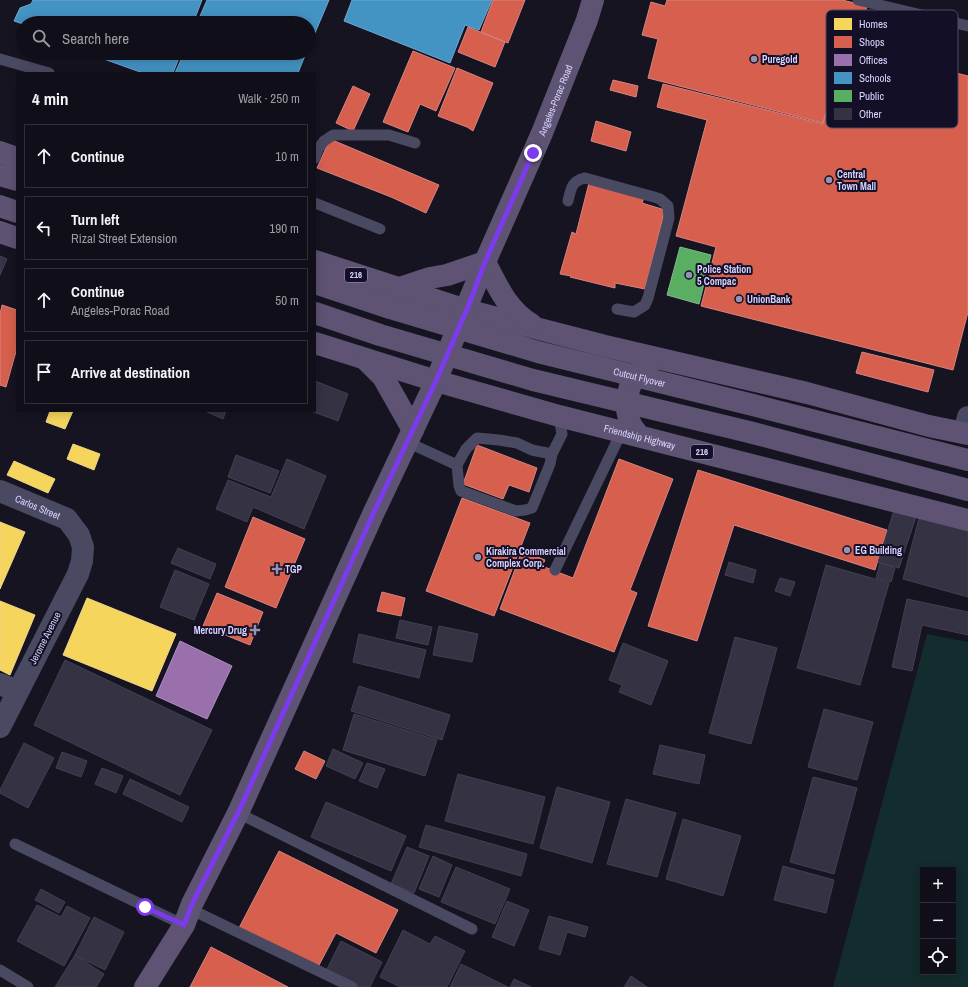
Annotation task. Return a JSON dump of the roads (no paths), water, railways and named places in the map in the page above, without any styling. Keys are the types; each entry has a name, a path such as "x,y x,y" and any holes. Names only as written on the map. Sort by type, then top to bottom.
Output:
{"main road":[{"name":"Angeles-Porac Road","path":"145,987 187,917 238,813 370,520 436,381 485,262 542,133 587,20 593,0"},
{"path":"0,152 16,158"},
{"path":"0,175 16,180"},
{"path":"0,206 16,212"},
{"path":"0,232 16,238"},
{"name":"216","path":"316,261 397,289 466,310 657,359 807,393 929,426 967,428"},
{"path":"397,289 430,278 447,275 485,262 508,304 521,318 536,328"},
{"name":"Cutcut Flyover","path":"316,283 390,308 538,352 753,404 968,460"},
{"path":"316,313 380,335 533,380 749,432 968,490"},
{"name":"Friendship Highway","path":"316,343 436,381 559,416 967,519"},
{"path":"364,358 382,377 410,436"},
{"path":"630,433 627,397 631,384 636,374 643,367 657,359"}],"street":[{"name":"Carlos Street","path":"0,491 67,519 78,535 83,547"},
{"name":"Jerome Avenue","path":"0,727 8,688 78,574 82,561 83,547"}],"lane":[{"path":"858,0 900,10"},
{"path":"958,24 968,26"},
{"path":"0,59 46,72"},
{"path":"316,155 324,140 333,135 389,135 415,142"},
{"path":"568,202 575,182 585,178 654,197 668,206 669,218 645,305 634,312 617,309"},
{"path":"316,204 380,229"},
{"path":"552,454 532,450 517,444 499,440 477,438 466,449 457,465 459,486 461,491 516,511 532,508 550,464 552,454 562,434 559,416"},
{"path":"555,570 630,433"},
{"path":"410,436 457,465"},
{"path":"238,813 472,929"},
{"path":"15,844 352,987"},
{"path":"0,970 28,987"}],"place":[{"name":"Puregold","path":"754,59"},
{"name":"Central Town Mall","path":"829,180"},
{"name":"Police Station 5 Compac","path":"689,275"},
{"name":"UnionBank","path":"739,299"},
{"name":"EG Building","path":"847,550"},
{"name":"Kirakira Commercial Complex Corp.","path":"478,557"},
{"name":"TGP","path":"277,569"},
{"name":"Mercury Drug","path":"255,630"}]}
